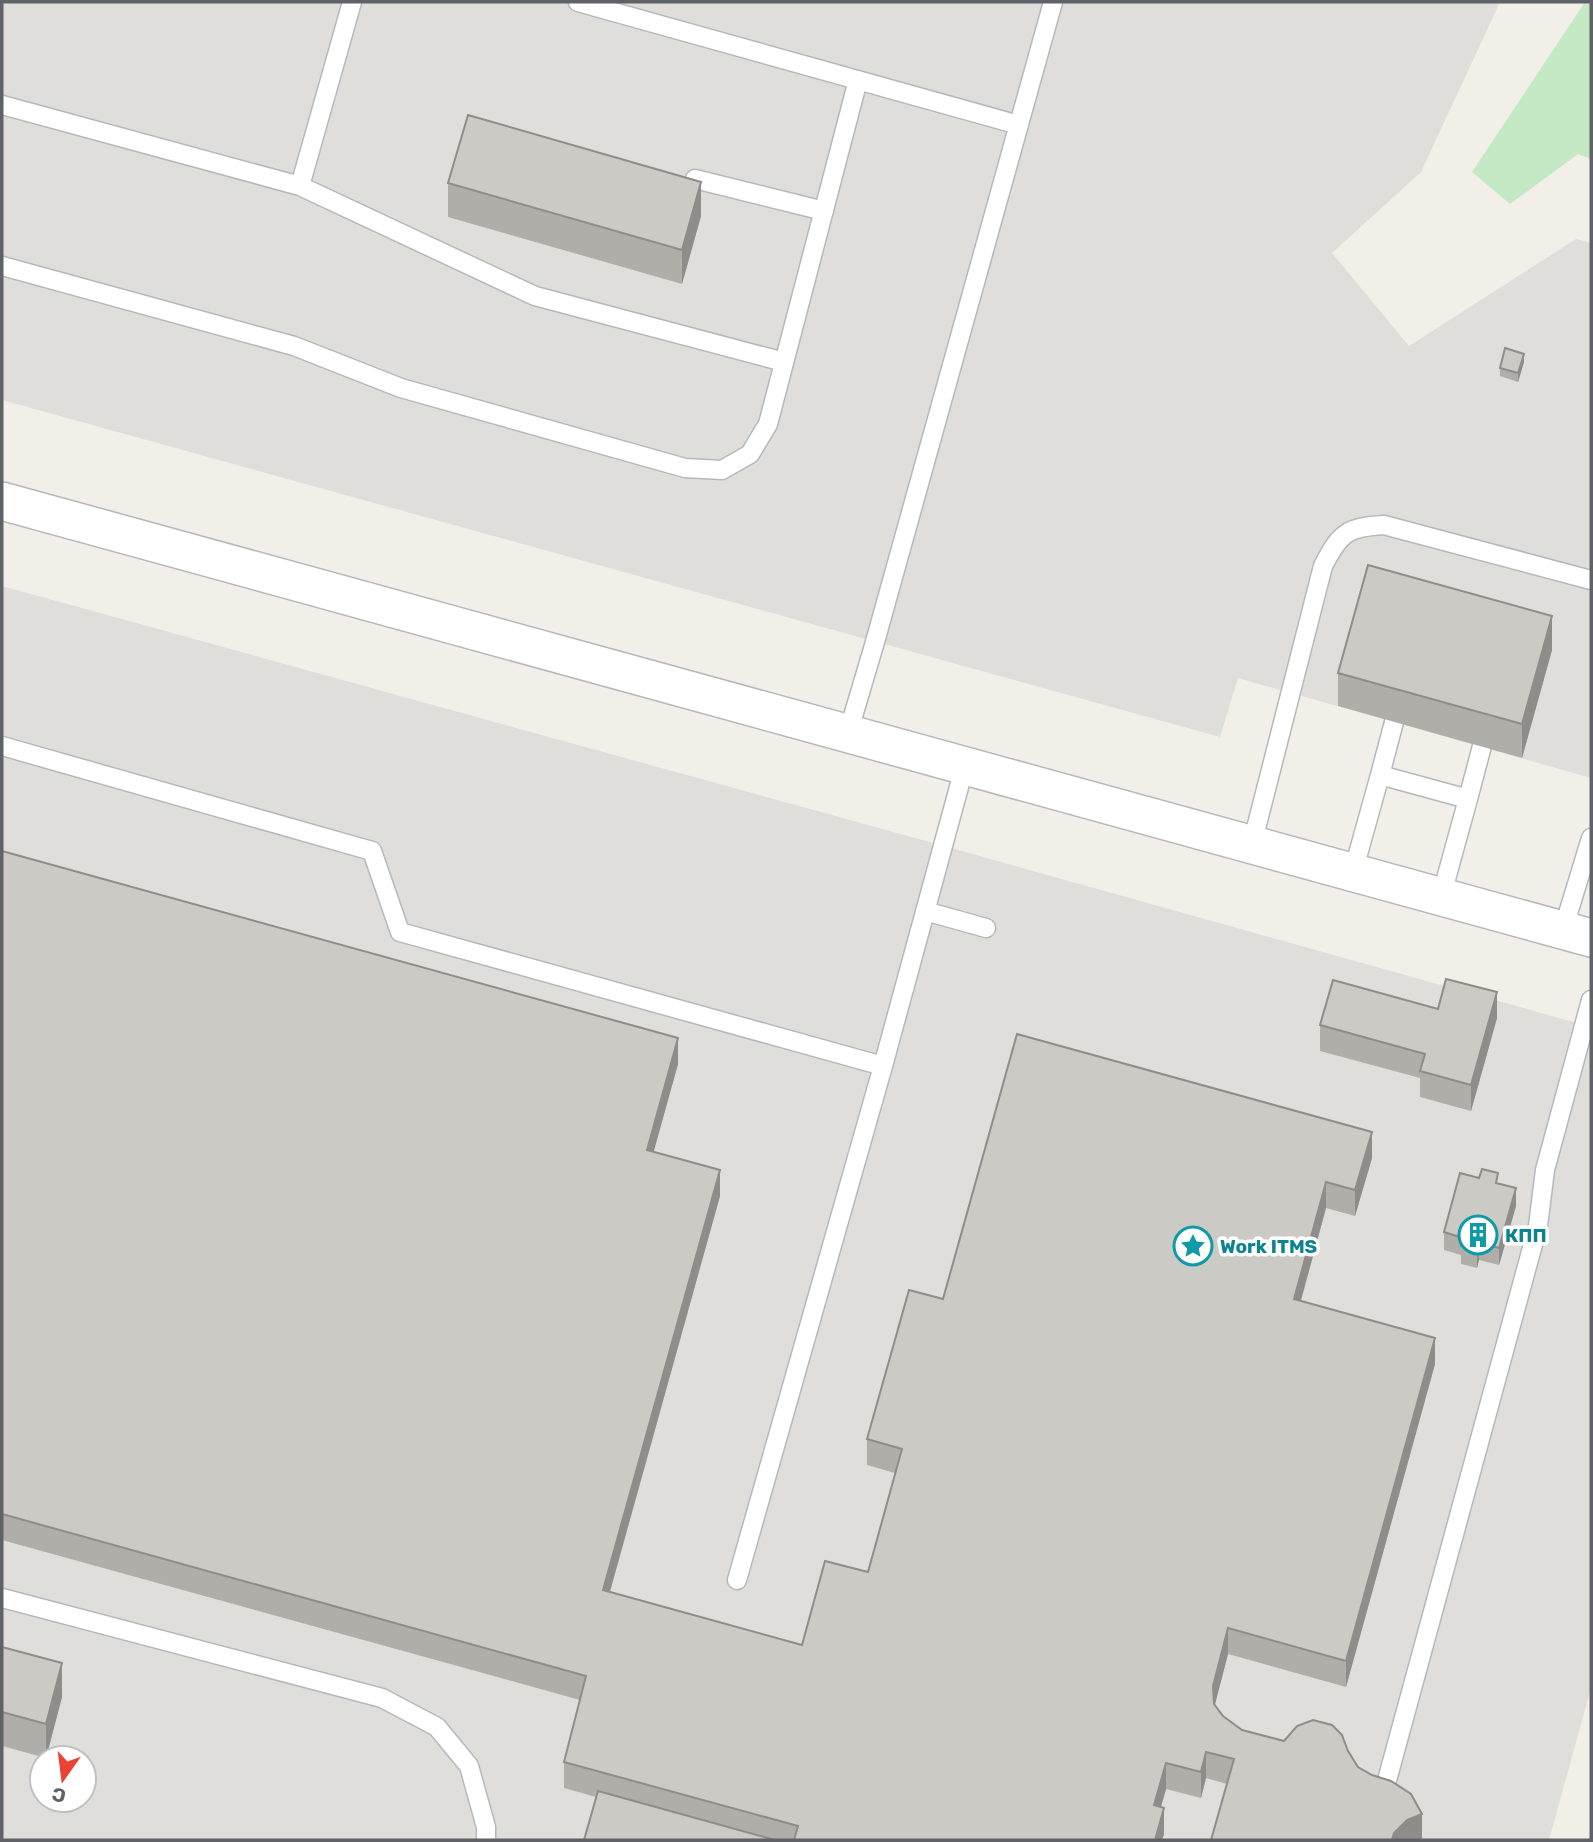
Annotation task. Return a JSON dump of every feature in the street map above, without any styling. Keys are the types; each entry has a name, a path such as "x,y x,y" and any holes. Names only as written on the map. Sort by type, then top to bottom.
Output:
{"street":[{"path":"2,501 1577,934"}],"lane":[{"path":"300,186 352,2"},
{"path":"578,2 1019,125"},
{"path":"848,733 1053,2"},
{"path":"2,266 294,346 401,388 685,468 722,470 750,454 768,424 858,80"},
{"path":"2,105 300,186 535,296 784,362"},
{"path":"695,179 824,211"},
{"path":"1252,844 1324,566 1336,542 1358,526 1384,525 1591,580"},
{"path":"1353,872 1394,722"},
{"path":"2,746 372,851 400,932 883,1066"},
{"path":"1441,897 1482,746"},
{"path":"737,1580 883,1066 965,765"},
{"path":"1380,775 1468,799"},
{"path":"1577,934 1591,838"},
{"path":"925,911 986,928"},
{"path":"1348,1840 1386,1784 1538,1226 1545,1170 1591,1000"},
{"path":"2,1598 382,1698 437,1727 470,1766 486,1827 485,1840"}],"shaded area":[{"path":"2,2 1500,2 1421,172 1332,253 1409,346 1576,239 1591,243 1591,778 1238,678 1220,737 2,400"},
{"path":"2,586 1591,1027 1591,1688 1549,1840 2,1840"}],"green space":[{"path":"1585,2 1591,2 1591,159 1578,154 1510,204 1472,172"}],"building":[{"path":"468,115 701,182 682,250 448,183"},
{"path":"1505,348 1524,354 1518,373 1500,368"},
{"path":"1368,565 1552,616 1522,724 1338,673"},
{"path":"2,851 678,1038 647,1150 720,1170 603,1590 802,1645 825,1561 868,1572 902,1449 867,1439 909,1290 943,1299 1017,1034 1372,1132 1355,1190 1326,1182 1294,1299 1435,1338 1346,1661 1228,1628 1213,1686 1214,1704 1223,1716 1242,1730 1284,1741 1297,1726 1313,1720 1332,1725 1342,1735 1358,1767 1391,1781 1411,1794 1422,1814 1407,1820 1394,1833 1392,1840 1211,1840 1234,1759 1206,1752 1201,1772 1166,1763 1154,1805 1164,1808 1155,1840 794,1840 798,1826 564,1762 586,1676 2,1514"},
{"path":"1446,979 1497,992 1471,1085 1420,1071 1425,1054 1320,1025 1333,980 1438,1009"},
{"name":"КПП","path":"1482,1169 1498,1173 1496,1183 1516,1188 1499,1248 1479,1242 1477,1251 1461,1246 1463,1238 1444,1232 1460,1173 1479,1178"},
{"path":"2,1647 62,1663 46,1724 2,1712"},
{"path":"598,1791 775,1840 584,1840"}],"place":[{"name":"КПП","path":"1478,1235"},
{"name":"Work ITMS","path":"1193,1246"}]}
